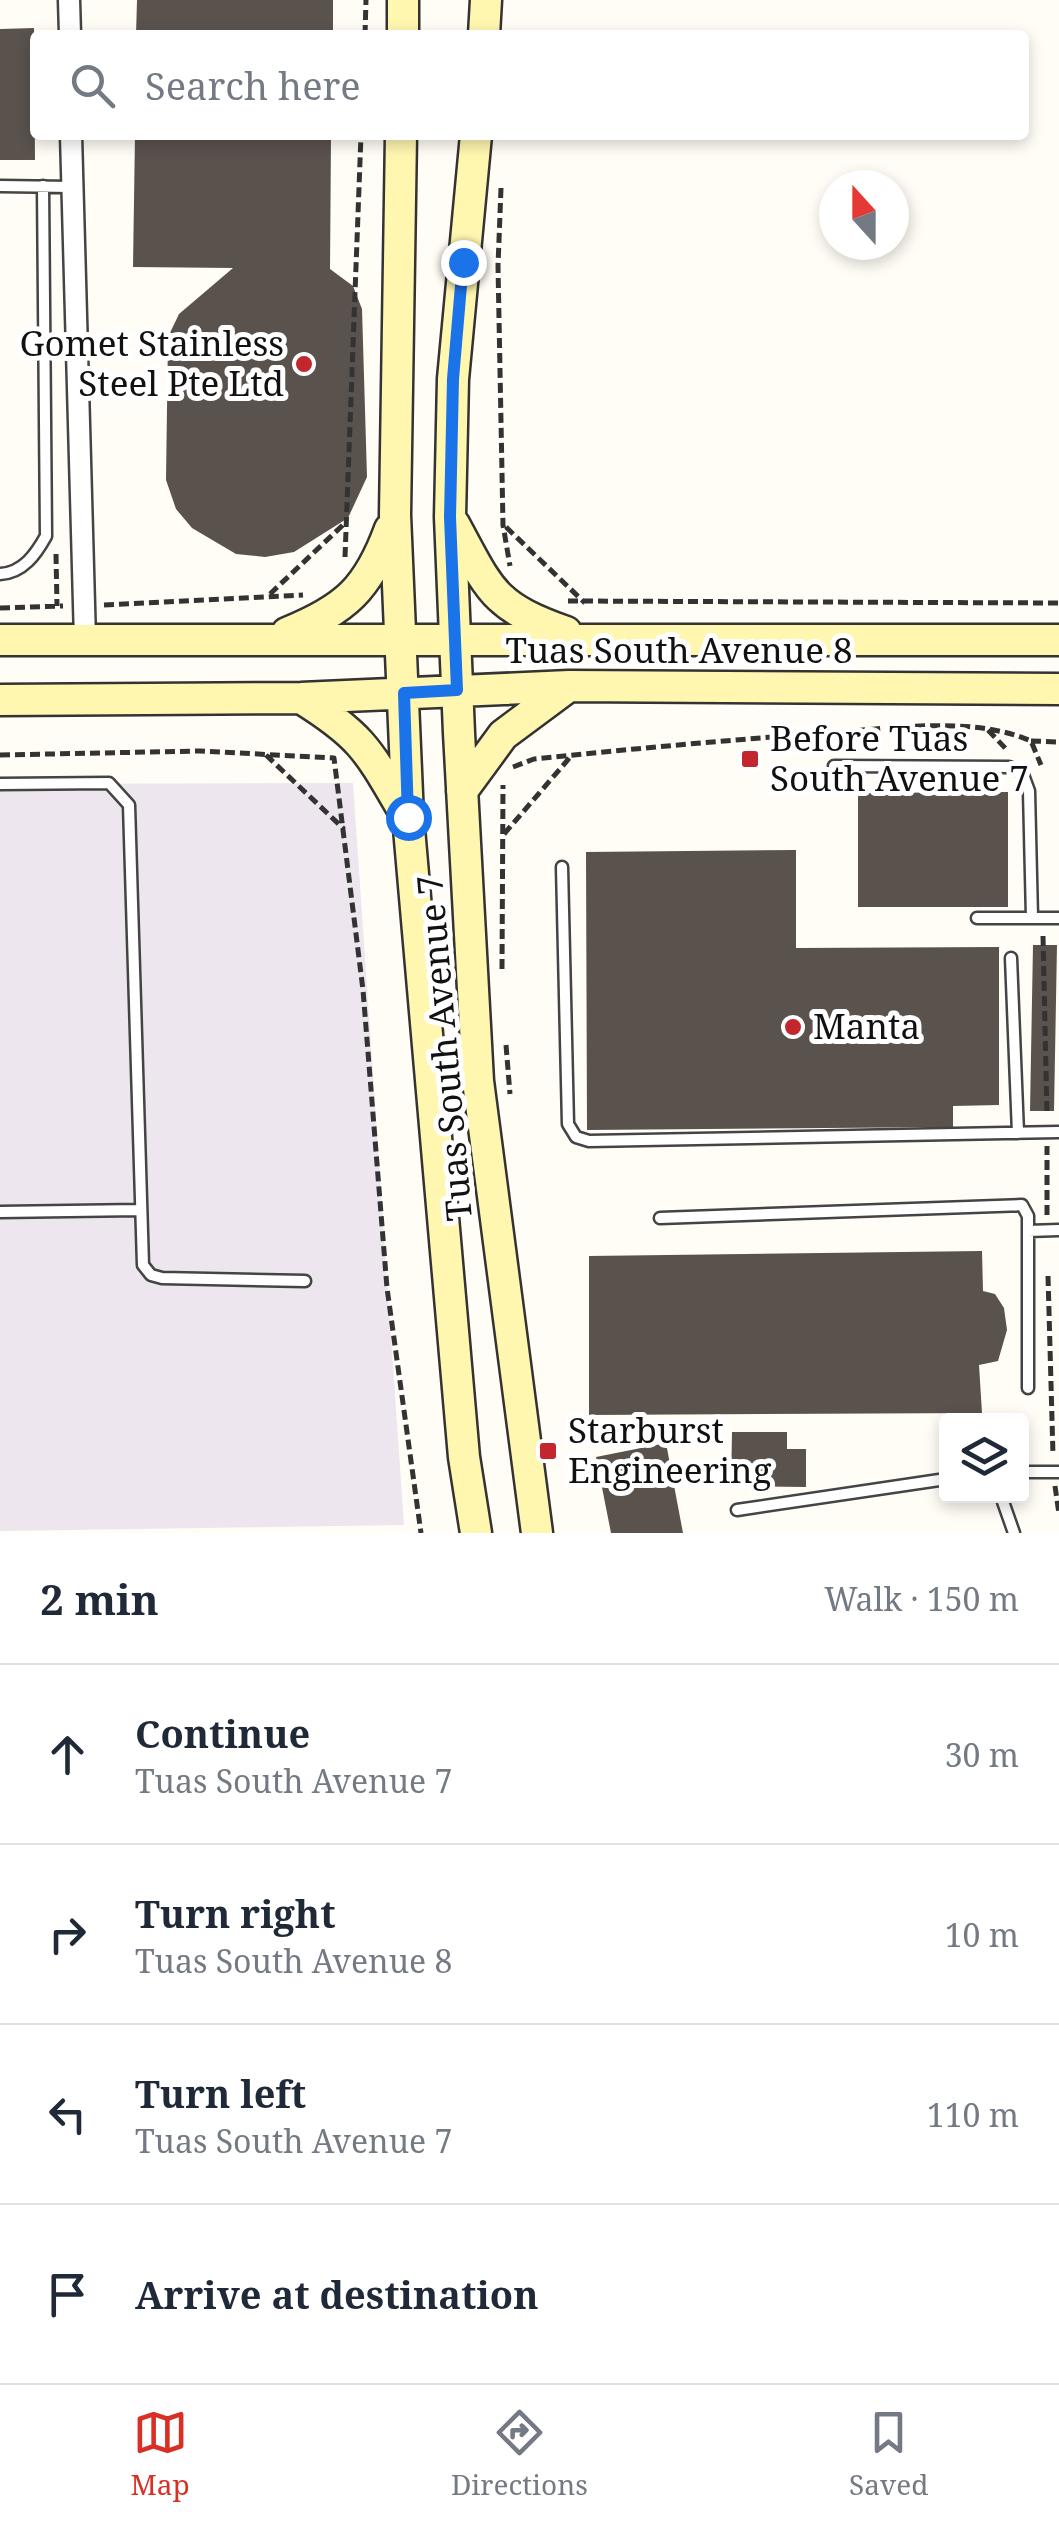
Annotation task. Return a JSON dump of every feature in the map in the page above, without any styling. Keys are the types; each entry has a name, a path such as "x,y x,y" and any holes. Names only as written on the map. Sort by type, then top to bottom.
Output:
{"street":[{"path":"69,0 70,30"},
{"path":"402,30 403,0"},
{"path":"484,30 486,0"},
{"path":"71,140 85,640"},
{"name":"Tuas South Avenue 7","path":"401,140 395,515 408,817 464,1457 476,1533"},
{"name":"Tuas South Avenue 7","path":"476,140 453,379 450,517 457,690 478,1081 537,1533"},
{"path":"270,640 328,616 353,596 374,571 395,515"},
{"path":"450,517 500,602 521,616 590,641"},
{"name":"Tuas South Avenue 8","path":"0,640 1059,640"},
{"path":"462,791 503,735 569,686"},
{"name":"Tuas South Avenue 8","path":"0,700 301,698 569,686 1059,689"},
{"path":"301,698 347,726 364,744 408,817"}],"lane":[{"path":"0,186 72,186"},
{"path":"0,574 10,574 34,557 46,536 43,186"},
{"path":"834,766 1009,767 1022,772 1029,790 1038,918"},
{"path":"0,784 109,784 129,804 139,1251 150,1275 305,1282"},
{"path":"562,867 568,1124 576,1138 589,1141 1053,1132"},
{"path":"976,918 1059,918"},
{"path":"1011,958 1018,1133"},
{"path":"660,1218 1016,1204 1027,1210 1028,1388"},
{"path":"0,1212 138,1210"},
{"path":"1028,1231 1053,1230"},
{"path":"1029,1472 1056,1472"},
{"path":"738,1510 939,1481"},
{"path":"1004,1503 1014,1533"}],"path":[{"path":"365,30 366,0"},
{"path":"344,564 361,140"},
{"path":"502,172 498,266 504,525 512,576"},
{"path":"268,596 347,521"},
{"path":"504,525 585,603"},
{"path":"0,608 315,594"},
{"path":"566,601 1059,603"},
{"path":"512,768 534,759 572,755 874,730 978,728 1031,741 1059,742"},
{"path":"1031,741 1043,770"},
{"path":"0,755 264,753 334,758 363,990 387,1288 421,1533"},
{"path":"264,753 344,829"},
{"path":"502,836 572,755"},
{"path":"502,970 503,784"},
{"path":"1038,918 1053,1132 1059,1514"},
{"path":"505,1027 511,1102"}],"shaded area":[{"path":"353,783 404,1525 0,1531 0,784"}],"building":[{"path":"137,0 333,0 333,30 136,30"},
{"path":"34,28 30,30 30,140 35,140 35,160 0,160 0,29"},
{"path":"135,140 331,140 330,269 353,286 362,309 367,477 348,518 294,552 265,557 236,554 192,528 176,509 166,480 168,337 179,314 233,268 133,267"},
{"path":"1008,792 1008,907 858,907 858,793"},
{"name":"Manta","path":"796,850 796,948 999,947 999,1105 953,1106 953,1127 587,1130 586,852"},
{"path":"1033,945 1057,945 1054,1111 1030,1111"},
{"path":"982,1251 983,1291 995,1294 1004,1308 1007,1330 998,1361 979,1365 982,1413 589,1415 589,1256"},
{"path":"732,1432 787,1432 787,1449 806,1449 806,1487 731,1486"},
{"path":"666,1443 683,1533 611,1533 596,1457"}],"place":[{"name":"Gomet Stainless Steel Pte Ltd","path":"304,364"},
{"name":"Before Tuas South Avenue 7","path":"750,759"},
{"name":"Manta","path":"793,1027"},
{"name":"Starburst Engineering","path":"548,1451"}],"route":[{"path":"408,817 404,693 457,690 450,517 453,379 463,262"}]}
